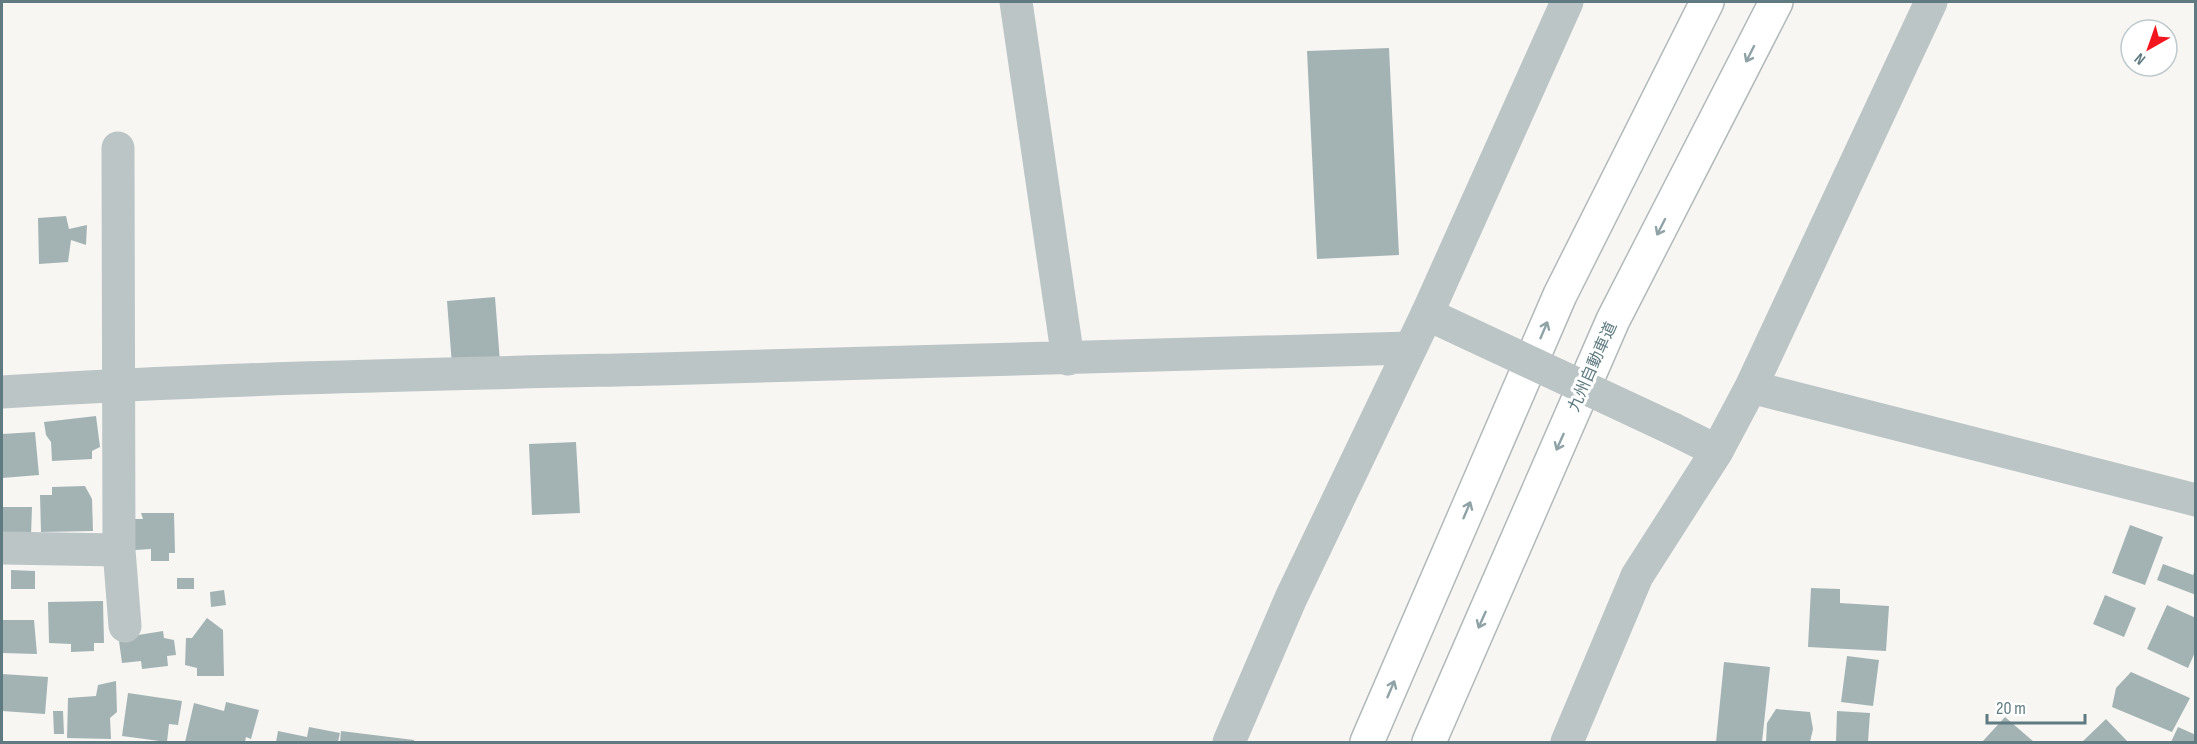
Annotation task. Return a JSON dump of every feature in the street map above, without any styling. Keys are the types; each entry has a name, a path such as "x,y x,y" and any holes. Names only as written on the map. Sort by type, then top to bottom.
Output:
{"highway":[{"path":"1367,742 1685,2"},
{"path":"1560,295 1707,2"},
{"name":"九州自動車道","path":"1429,742 1613,320 1776,2"}],"street":[{"path":"1016,2 1068,359"},
{"path":"1229,742 1291,598 1426,314 1567,2"},
{"path":"1567,742 1637,576 1717,451 1751,387 1931,2"},
{"path":"118,147 119,550 125,626"},
{"path":"1426,314 1717,451"},
{"path":"2,392 118,385 338,377 1410,348"},
{"path":"1751,387 2196,500"},
{"path":"2,548 119,550"}],"building":[{"path":"1389,48 1399,255 1317,259 1307,51"},
{"path":"66,216 69,229 87,225 86,245 71,240 68,262 39,264 38,218"},
{"path":"495,297 500,362 452,365 447,301"},
{"path":"96,416 100,447 92,451 92,459 52,461 51,442 46,435 44,422"},
{"path":"35,432 39,475 2,478 2,434"},
{"path":"576,442 580,513 532,515 529,444"},
{"path":"85,486 92,499 93,531 41,532 40,495 52,495 52,487"},
{"path":"2,507 32,507 31,536 2,535"},
{"path":"141,513 174,513 175,553 169,553 169,561 151,561 151,549 135,550 134,519 143,519"},
{"path":"2130,525 2163,537 2145,585 2112,573"},
{"path":"2163,564 2193,575 2196,567 2196,595 2157,580"},
{"path":"11,570 35,571 35,589 11,589"},
{"path":"177,578 194,578 194,589 177,589"},
{"path":"1811,588 1840,589 1840,603 1889,606 1886,651 1808,647"},
{"path":"224,590 226,605 211,607 210,592"},
{"path":"2105,595 2136,608 2124,637 2093,624"},
{"path":"103,601 104,643 94,643 94,651 71,652 71,644 49,643 48,602"},
{"path":"2167,605 2196,618 2196,650 2188,668 2147,649"},
{"path":"207,618 223,630 224,676 197,676 197,668 185,665 186,638 192,638"},
{"path":"3,620 34,620 37,654 2,653"},
{"path":"163,631 164,638 174,640 176,655 167,656 168,666 142,669 141,661 122,663 119,641 132,636"},
{"path":"1847,656 1879,660 1873,706 1841,702"},
{"path":"1724,662 1770,667 1762,742 1716,742"},
{"path":"2131,672 2190,698 2172,732 2112,707 2116,688"},
{"path":"2,674 48,677 45,714 2,711"},
{"path":"116,681 117,712 110,718 111,739 67,738 68,698 96,696 98,685"},
{"path":"128,693 182,701 178,725 169,724 167,742 122,736"},
{"path":"226,702 259,710 251,739 246,737 245,742 185,742 194,703 224,711"},
{"path":"1776,709 1810,712 1813,729 1810,742 1766,742 1767,723"},
{"path":"53,711 63,711 64,734 54,734"},
{"path":"1837,711 1870,713 1868,742 1836,742"},
{"path":"2005,717 2034,742 1982,742"},
{"path":"2106,719 2128,742 2082,742"},
{"path":"309,727 340,733 338,742 276,742 278,731 307,737"},
{"path":"2178,727 2196,735 2196,742 2171,742"},
{"path":"341,731 414,740 414,742 340,742"}]}
